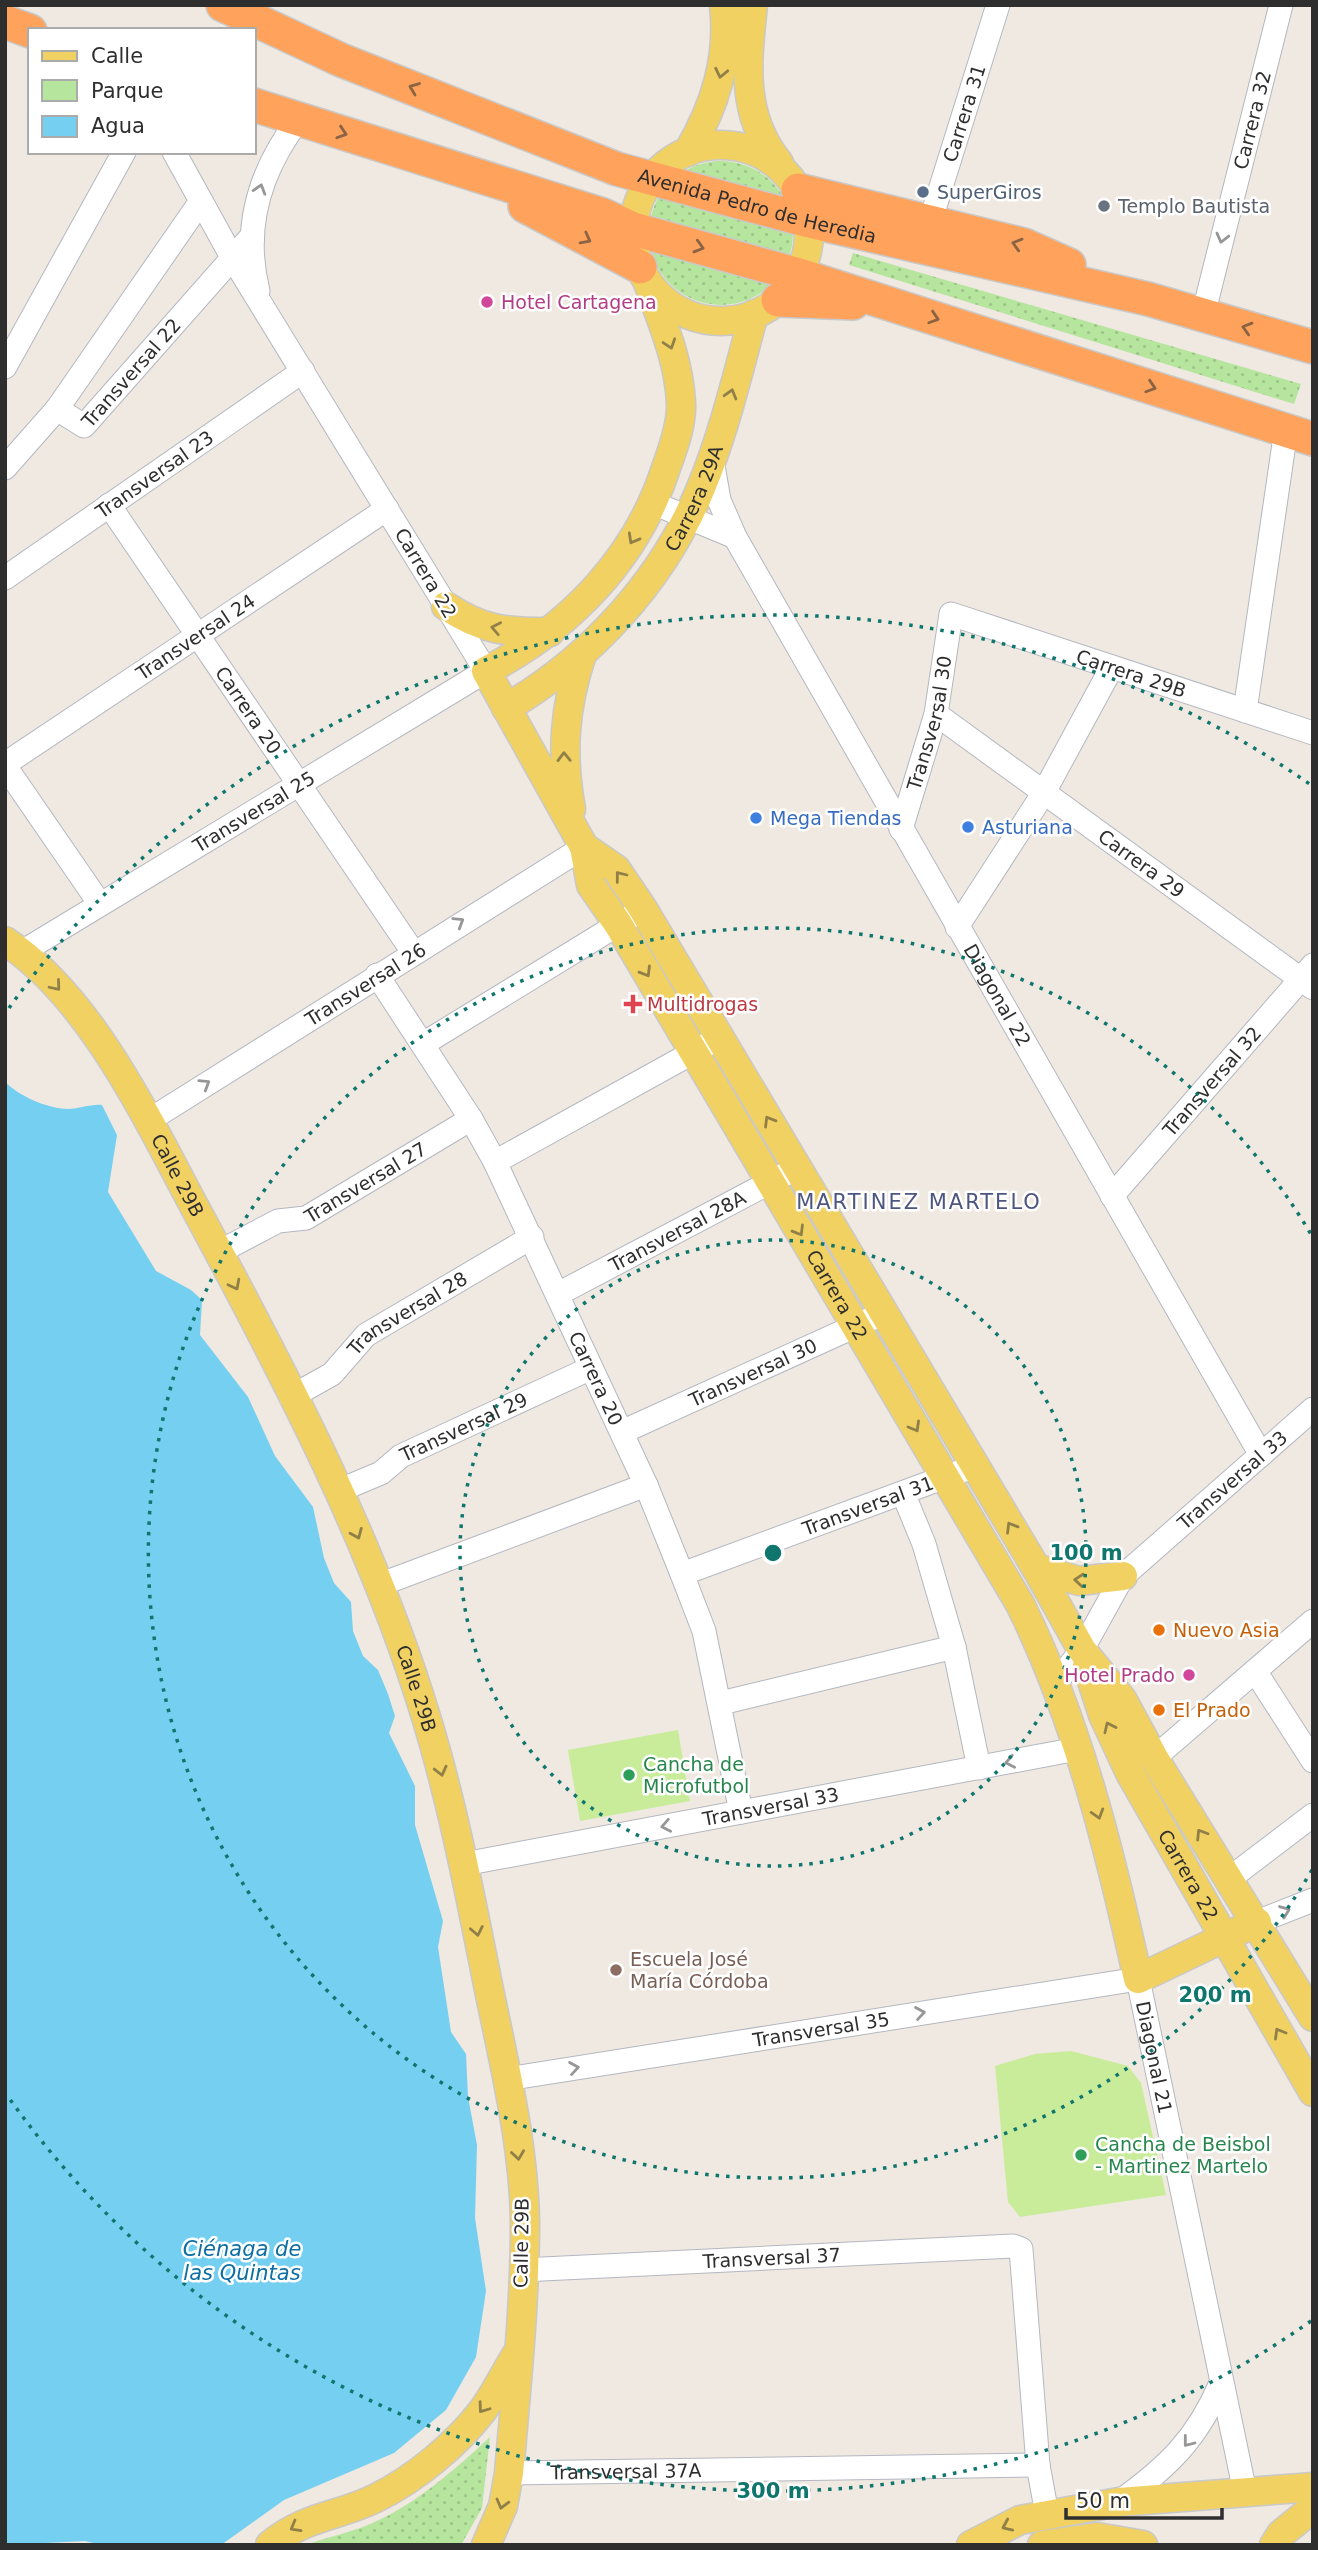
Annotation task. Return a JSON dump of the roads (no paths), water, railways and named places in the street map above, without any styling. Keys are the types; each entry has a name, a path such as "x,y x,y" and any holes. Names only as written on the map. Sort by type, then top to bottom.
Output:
{"highway":[{"name":"Avenida Pedro de Heredia","path":"223,5 341,60 478,113 622,154 670,164 809,221 1148,299 1313,347"},
{"path":"5,22 28,30"},
{"path":"256,106 603,215 777,296 892,304 1299,434"},
{"path":"461,172 643,274"},
{"path":"794,183 930,222 1024,245 1148,299"}],"main road":[{"path":"633,229 635,212 705,122 717,91 724,57 724,5"},
{"path":"753,5 746,73 751,112 772,155 794,183 809,221"},
{"path":"670,164 709,146 732,146 763,156 794,183"},
{"name":"Carrera 29A","path":"506,708 558,674 582,654 644,585 688,517 777,296 806,259 809,221"},
{"name":"Carrera 29A","path":"486,671 550,632 591,594 617,562 653,503 671,455 681,406 675,360 643,274 633,229"},
{"path":"643,274 676,309 695,317 725,320 777,296"},
{"path":"446,606 468,621 493,630 550,632"},
{"name":"Carrera 29A","path":"582,654 570,692 564,771 571,809 584,847"},
{"name":"Carrera 22","path":"486,671 584,847 591,885 618,925 1020,1604 1077,1749"},
{"name":"Carrera 22","path":"584,847 616,869 643,909 1036,1568 1082,1650 1122,1699 1154,1758 1313,2017"},
{"name":"Calle 29B","path":"14,946 73,1005 117,1068 219,1252 338,1491 379,1585 425,1714 464,1864 507,2079 524,2210 519,2350 509,2473 503,2506 489,2539"},
{"path":"1036,1568 1079,1581 1123,1576"},
{"name":"Carrera 22","path":"1082,1650 1102,1714 1130,1773 1313,2092"},
{"path":"1077,1749 1130,1773 1173,1788"},
{"name":"Diagonal 21","path":"1077,1749 1114,1866 1138,1979"},
{"path":"1138,1979 1257,1922"},
{"path":"270,2545 307,2520 376,2498 425,2465 483,2410 519,2350"},
{"path":"971,2545 1020,2520 1046,2514 1119,2502 1313,2487"},
{"path":"1274,2545 1282,2534 1313,2508"},
{"path":"1042,2545 1097,2537 1143,2545"}],"street":[{"name":"Carrera 31","path":"930,222 998,5"},
{"name":"Carrera 32","path":"1203,315 1281,5"},
{"name":"Carrera 22","path":"261,304 253,271 251,237 255,204 265,173 281,143 299,119"},
{"path":"5,367 123,154"},
{"name":"Carrera 22","path":"175,154 232,257 486,671"},
{"path":"57,409 201,201"},
{"name":"Transversal 22","path":"5,468 57,409 84,426 251,237"},
{"name":"Transversal 23","path":"5,578 303,371"},
{"path":"1245,711 1299,434"},
{"name":"Diagonal 22","path":"712,460 719,500 735,537 1261,1455"},
{"path":"653,503 735,537"},
{"name":"Carrera 20","path":"109,505 413,952"},
{"name":"Transversal 24","path":"5,765 387,509"},
{"name":"Carrera 29B","path":"951,614 1313,733"},
{"name":"Transversal 30","path":"901,829 936,714 951,614"},
{"path":"957,928 1043,794 1112,667"},
{"name":"Transversal 25","path":"14,946 100,904 486,671"},
{"name":"Carrera 29","path":"936,714 1043,794 1309,978"},
{"path":"5,765 100,904"},
{"name":"Transversal 26","path":"148,1121 584,847"},
{"path":"423,1044 643,909"},
{"name":"Carrera 20","path":"377,975 471,1119 495,1162 646,1485 704,1631 741,1812"},
{"name":"Transversal 32","path":"1112,1196 1309,978"},
{"path":"495,1162 719,1038"},
{"name":"Transversal 27","path":"219,1252 278,1221 306,1219 471,1119"},
{"name":"Transversal 28A","path":"558,1294 797,1168"},
{"name":"Transversal 28","path":"291,1397 332,1374 366,1335 532,1237"},
{"name":"Transversal 30","path":"622,1432 884,1313"},
{"name":"Transversal 29","path":"338,1491 381,1473 401,1456 592,1368"},
{"name":"Transversal 33","path":"1054,1685 1082,1650 1123,1576 1310,1415"},
{"name":"Transversal 31","path":"682,1574 975,1466"},
{"path":"379,1585 646,1485"},
{"path":"904,1493 924,1544 954,1647 979,1768"},
{"path":"1154,1758 1313,1621"},
{"path":"720,1703 954,1647"},
{"path":"1255,1671 1313,1760"},
{"name":"Transversal 33","path":"464,1864 1077,1749"},
{"path":"1229,1879 1313,1815"},
{"path":"1257,1922 1313,1900"},
{"name":"Transversal 35","path":"507,2079 1138,1979"},
{"name":"Diagonal 21","path":"1138,1979 1245,2492"},
{"name":"Transversal 37","path":"522,2270 999,2247 1021,2249 1038,2465"},
{"path":"1119,2502 1170,2463 1191,2439 1208,2412 1221,2383"},
{"path":"1038,2465 1046,2514"},
{"name":"Transversal 37A","path":"509,2473 1038,2465"}],"water":[{"name":"Ciénaga de las Quintas","path":"5,1082 26,1097 51,1106 68,1109 102,1105 117,1135 108,1192 156,1271 191,1290 202,1300 200,1335 248,1397 275,1456 313,1507 324,1558 334,1583 351,1602 353,1631 363,1656 378,1670 388,1694 395,1716 389,1733 415,1786 415,1825 443,1921 438,1947 451,2032 466,2054 468,2097 477,2145 475,2218 486,2291 476,2357 446,2410 394,2453 284,2500 221,2545 102,2545 85,2541 5,2545"}],"place":[{"name":"SuperGiros","path":"923,192"},
{"name":"Templo Bautista","path":"1104,206"},
{"name":"Hotel Cartagena","path":"487,302"},
{"name":"Mega Tiendas","path":"756,818"},
{"name":"Asturiana","path":"968,827"},
{"name":"Multidrogas","path":"633,1004"},
{"name":"Nuevo Asia","path":"1159,1630"},
{"name":"Hotel Prado","path":"1189,1675"},
{"name":"El Prado","path":"1159,1710"},
{"name":"Cancha de Microfutbol","path":"629,1775"},
{"name":"Escuela José María Córdoba","path":"616,1970"},
{"name":"Cancha de Beisbol - Martinez Martelo","path":"1081,2155"}],"district":[{"name":"MARTINEZ MARTELO","path":"919,1202"}]}
